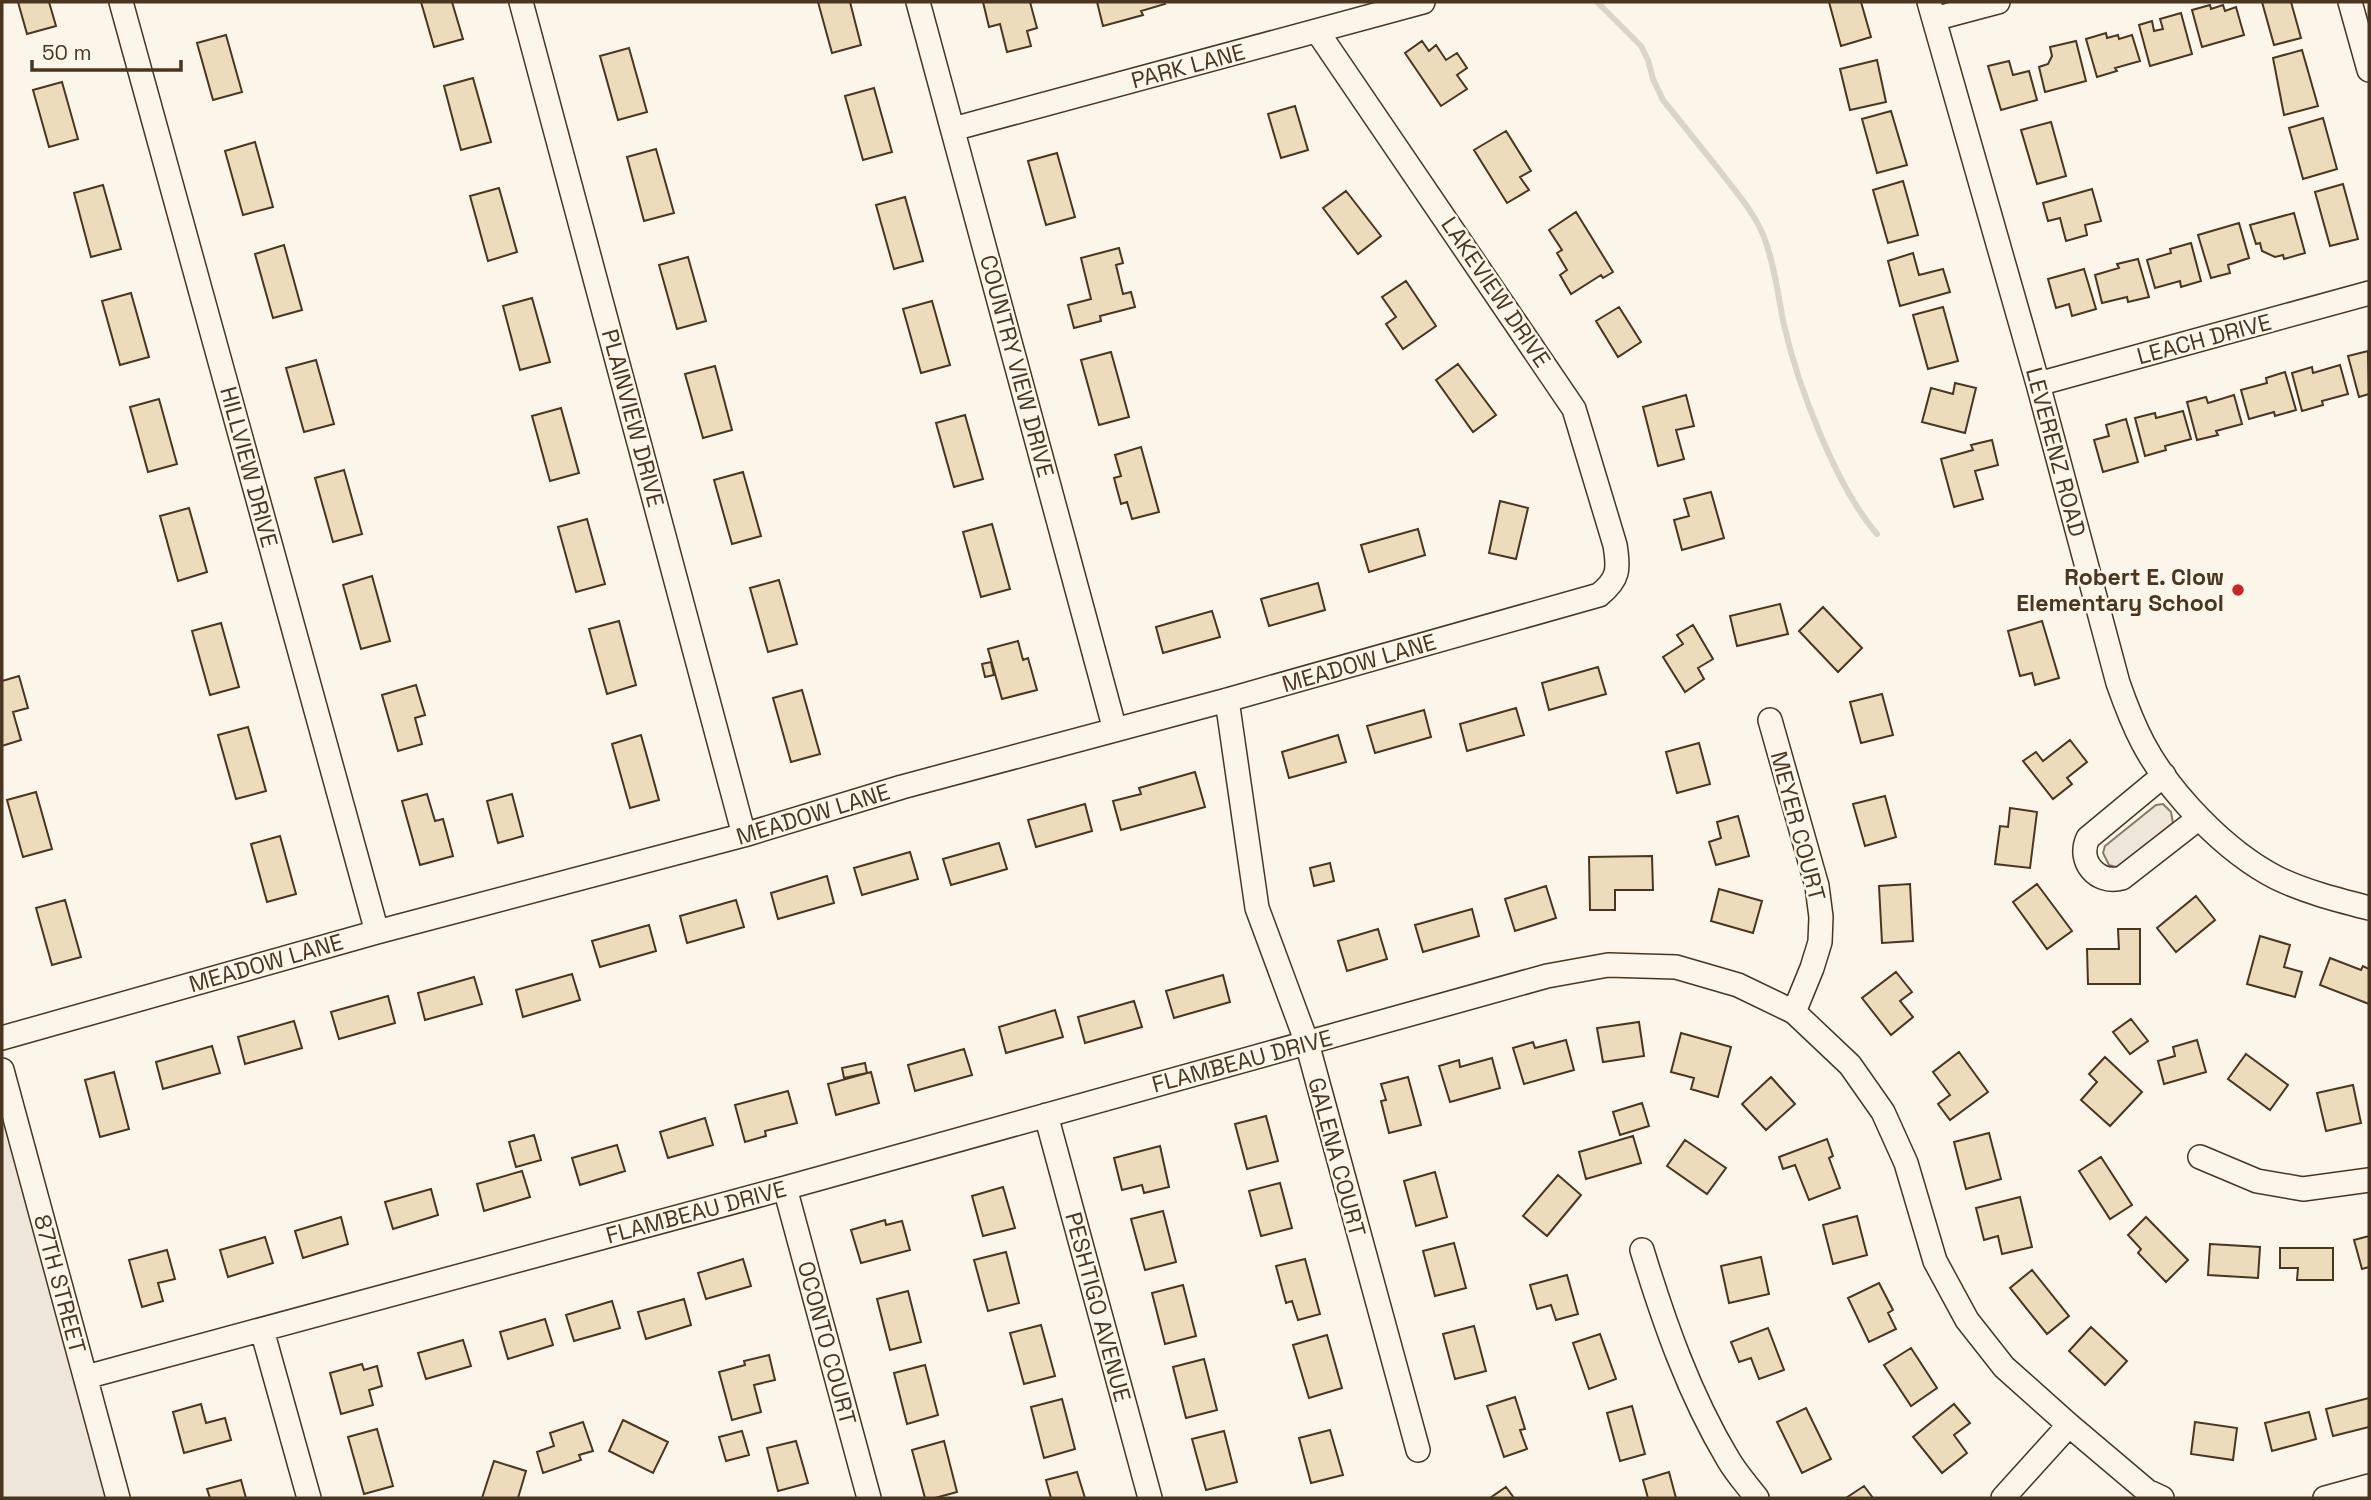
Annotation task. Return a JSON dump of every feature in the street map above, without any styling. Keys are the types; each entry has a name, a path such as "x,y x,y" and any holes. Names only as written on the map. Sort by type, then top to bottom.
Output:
{"street":[{"name":"HILLVIEW DRIVE","path":"121,2 377,932"},
{"name":"PLAINVIEW DRIVE","path":"521,2 744,835"},
{"name":"COUNTRY VIEW DRIVE","path":"918,2 1115,730"},
{"name":"PARK LANE","path":"953,129 1423,2"},
{"path":"1932,10 1998,2"},
{"path":"2350,2 2369,70"},
{"name":"LEVERENZ ROAD","path":"1932,10 2038,384 2118,683 2144,746 2199,818 2221,840 2277,878 2305,890 2369,908"},
{"name":"LAKEVIEW DRIVE","path":"1317,31 1574,409 1615,545 1618,561 1616,577"},
{"name":"LEACH DRIVE","path":"2038,384 2369,293"},
{"name":"MEADOW LANE","path":"2,1038 377,932 744,835 902,787 1581,602 1599,595 1616,577"},
{"name":"GALENA COURT","path":"1227,700 1257,908 1307,1044 1418,1450"},
{"name":"MEYER COURT","path":"1770,720 1817,886 1821,917 1820,942 1794,1012"},
{"path":"2164,775 2088,838 2085,854 2094,873 2103,879 2122,878 2199,818"},
{"name":"FLAMBEAU DRIVE","path":"86,1377 785,1188 1547,976 1608,965 1676,967 1738,985 1794,1012 1850,1065 1883,1112 1906,1163 1935,1261 1967,1320 2004,1367 2147,1491 2162,1498"},
{"name":"87TH STREET","path":"2,1070 118,1498"},
{"name":"PESHTIGO AVENUE","path":"1046,1115 1150,1498"},
{"path":"2200,1157 2257,1181 2303,1189 2369,1180"},
{"name":"OCONTO COURT","path":"785,1188 869,1498"},
{"path":"1642,1250 1660,1310 1693,1394 1729,1461 1757,1498"},
{"path":"262,1329 309,1498"},
{"path":"2003,1498 2069,1425"},
{"path":"2325,1498 2369,1486"}],"shaded area":[{"path":"2163,804 2171,812 2173,823 2122,865 2109,865 2103,853 2105,846 2156,805"},
{"path":"2,1088 115,1498 2,1498"}],"building":[{"path":"18,2 49,2 56,26 27,34"},
{"path":"421,2 452,2 463,39 434,47"},
{"path":"818,2 850,2 861,45 832,53"},
{"path":"983,2 1030,2 1037,28 1027,31 1031,46 1007,52 1000,24 989,27"},
{"path":"1097,2 1165,4 1141,11 1143,15 1103,26"},
{"path":"1829,2 1861,2 1871,37 1841,46"},
{"path":"2262,2 2291,2 2301,38 2274,45"},
{"path":"2210,5 2211,9 2223,5 2225,11 2236,7 2244,35 2202,47 2192,10"},
{"path":"2181,13 2192,54 2150,66 2139,25 2152,21 2154,31 2163,29 2160,19"},
{"path":"2106,33 2107,38 2118,35 2119,39 2132,35 2140,61 2115,68 2117,71 2097,77 2086,39"},
{"path":"226,35 242,92 213,100 197,43"},
{"path":"1422,41 1429,51 1436,45 1446,60 1457,53 1467,68 1457,75 1467,89 1441,106 1405,53"},
{"path":"2076,41 2086,81 2045,92 2039,67 2048,64 2052,56 2050,47"},
{"path":"629,48 647,112 618,120 600,56"},
{"path":"2302,50 2318,106 2284,115 2273,58"},
{"path":"1877,60 1886,102 1850,110 1840,69"},
{"path":"2009,61 2013,75 2029,71 2037,100 2001,110 1988,66"},
{"path":"473,78 491,142 461,150 444,86"},
{"path":"62,82 78,139 49,147 33,90"},
{"path":"874,88 892,152 863,160 845,96"},
{"path":"1295,106 1308,150 1281,158 1268,114"},
{"path":"1891,111 1907,165 1877,173 1862,119"},
{"path":"2323,118 2337,169 2303,179 2289,128"},
{"path":"2051,122 2066,176 2037,184 2021,130"},
{"path":"1506,131 1531,171 1520,177 1529,190 1507,203 1474,150"},
{"path":"255,142 273,207 243,215 225,151"},
{"path":"656,149 674,213 644,221 627,157"},
{"path":"1057,153 1075,217 1046,225 1028,161"},
{"path":"1903,181 1918,235 1888,243 1873,190"},
{"path":"2343,184 2358,239 2330,246 2315,192"},
{"path":"103,185 121,249 91,257 74,193"},
{"path":"499,188 517,252 488,261 470,196"},
{"path":"2092,189 2101,221 2085,225 2087,235 2066,241 2060,218 2048,221 2043,203"},
{"path":"1346,191 1381,236 1358,254 1323,208"},
{"path":"905,197 923,261 894,269 876,205"},
{"path":"1576,212 1613,272 1603,278 1601,275 1571,294 1560,275 1567,270 1557,253 1562,250 1549,230"},
{"path":"2294,213 2305,253 2284,259 2283,255 2275,257 2262,251 2260,243 2256,244 2250,225"},
{"path":"2239,223 2249,258 2228,265 2230,273 2211,278 2198,235"},
{"path":"2191,243 2201,281 2181,287 2180,281 2155,288 2147,260 2171,253 2170,249"},
{"path":"284,245 302,310 273,318 255,254"},
{"path":"1119,248 1123,263 1116,265 1123,294 1131,292 1135,307 1100,316 1101,321 1074,328 1068,305 1091,299 1081,258"},
{"path":"1913,253 1919,275 1943,269 1950,292 1900,306 1888,261"},
{"path":"688,257 706,321 677,329 659,265"},
{"path":"2138,259 2149,297 2128,302 2127,297 2102,303 2095,275 2119,268 2117,264"},
{"path":"2084,269 2096,309 2072,316 2069,304 2056,308 2048,279"},
{"path":"1406,281 1436,326 1403,349 1386,324 1396,317 1382,297"},
{"path":"131,293 149,357 120,365 102,301"},
{"path":"532,298 550,362 520,370 503,306"},
{"path":"932,301 950,365 921,373 903,309"},
{"path":"1619,307 1641,342 1618,357 1596,321"},
{"path":"1943,307 1958,361 1928,369 1913,315"},
{"path":"2368,351 2369,394 2359,397 2348,356"},
{"path":"1111,352 1129,417 1099,425 1081,360"},
{"path":"316,360 334,424 304,432 286,368"},
{"path":"1458,364 1496,415 1473,432 1436,380"},
{"path":"2340,365 2348,394 2322,401 2323,405 2302,411 2292,373 2312,367 2313,373"},
{"path":"715,366 732,430 703,438 685,374"},
{"path":"2285,372 2296,410 2275,416 2274,412 2249,419 2241,390 2267,383 2266,378"},
{"path":"1955,383 1976,388 1965,433 1922,422 1931,388 1953,394"},
{"path":"1686,395 1694,426 1676,430 1684,459 1658,466 1643,407"},
{"path":"2234,395 2242,424 2216,431 2218,435 2197,440 2187,402 2206,397 2208,403"},
{"path":"159,399 177,464 148,472 130,407"},
{"path":"561,408 579,473 550,481 532,416"},
{"path":"2183,411 2191,439 2165,446 2166,450 2145,456 2135,418 2155,413 2156,418"},
{"path":"965,415 983,479 954,487 936,423"},
{"path":"2126,419 2138,462 2103,472 2094,440 2109,436 2106,425"},
{"path":"1992,440 1998,465 1975,471 1983,499 1954,507 1941,459 1973,450 1971,445"},
{"path":"1141,447 1159,512 1132,519 1127,502 1121,504 1114,478 1121,476 1115,455"},
{"path":"344,470 362,534 333,542 315,478"},
{"path":"743,472 761,536 732,544 714,480"},
{"path":"1711,492 1724,538 1682,550 1674,520 1689,516 1684,499"},
{"path":"1500,501 1528,508 1516,559 1489,553"},
{"path":"189,508 207,572 178,581 160,516"},
{"path":"587,519 605,584 576,592 558,527"},
{"path":"992,524 1010,589 981,597 963,532"},
{"path":"1418,529 1425,555 1369,572 1361,545"},
{"path":"372,576 390,641 361,649 343,585"},
{"path":"779,580 797,644 768,652 750,588"},
{"path":"1318,583 1325,610 1269,626 1261,599"},
{"path":"1780,604 1788,634 1737,646 1730,616"},
{"path":"1823,607 1862,648 1838,672 1799,631"},
{"path":"1212,611 1220,637 1163,653 1156,627"},
{"path":"619,621 636,685 607,694 589,629"},
{"path":"2042,621 2059,678 2035,685 2032,673 2020,676 2008,631"},
{"path":"221,623 239,687 210,695 192,631"},
{"path":"1693,625 1713,659 1698,668 1704,679 1685,692 1663,657 1683,644 1677,635"},
{"path":"1018,641 1023,660 1028,658 1037,690 1002,699 988,649"},
{"path":"991,662 994,675 985,677 982,664"},
{"path":"1598,667 1606,694 1549,710 1542,683"},
{"path":"19,676 28,708 13,712 21,740 2,746 2,681"},
{"path":"416,685 425,715 415,718 422,744 398,751 382,695"},
{"path":"802,690 820,754 791,762 773,698"},
{"path":"1882,694 1893,735 1861,743 1850,702"},
{"path":"1516,708 1524,735 1467,751 1460,724"},
{"path":"1424,710 1431,737 1375,753 1367,726"},
{"path":"248,727 266,791 236,799 218,735"},
{"path":"641,735 659,800 630,808 612,744"},
{"path":"1338,735 1346,762 1289,778 1282,752"},
{"path":"2070,740 2087,762 2067,778 2072,784 2053,799 2023,761 2036,752 2043,761"},
{"path":"1699,743 1710,784 1677,793 1666,752"},
{"path":"1195,772 1205,807 1121,830 1113,801 1141,794 1139,788"},
{"path":"36,792 52,849 23,857 7,800"},
{"path":"427,794 435,821 443,819 453,856 420,865 402,801"},
{"path":"512,794 523,836 498,843 487,801"},
{"path":"1885,796 1896,837 1865,846 1853,804"},
{"path":"1085,804 1092,831 1036,847 1028,820"},
{"path":"2010,808 2037,812 2030,868 1995,864 2000,826 2008,827"},
{"path":"1738,816 1749,856 1716,865 1709,842 1721,838 1717,822"},
{"path":"280,836 296,894 267,902 251,844"},
{"path":"999,843 1007,869 951,885 943,859"},
{"path":"910,852 918,879 862,895 854,868"},
{"path":"1652,856 1653,890 1615,890 1615,910 1590,910 1589,857"},
{"path":"1330,863 1334,881 1314,886 1310,868"},
{"path":"827,876 834,903 778,919 771,893"},
{"path":"1910,884 1913,941 1882,943 1879,886"},
{"path":"2037,884 2072,931 2047,949 2013,902"},
{"path":"1546,886 1556,918 1515,931 1505,899"},
{"path":"1719,889 1762,901 1753,933 1711,921"},
{"path":"2196,896 2215,920 2176,952 2157,928"},
{"path":"65,900 81,957 52,965 36,908"},
{"path":"736,900 744,927 687,943 680,916"},
{"path":"1472,909 1479,936 1423,952 1415,925"},
{"path":"649,925 656,951 600,967 592,941"},
{"path":"1378,929 1387,959 1347,971 1338,941"},
{"path":"2118,929 2140,929 2140,984 2088,984 2087,949 2119,949"},
{"path":"2260,936 2290,945 2284,967 2302,972 2295,997 2247,984"},
{"path":"2330,958 2361,970 2363,966 2369,969 2369,1004 2320,985"},
{"path":"1896,972 1912,992 1900,1001 1913,1017 1891,1035 1862,998"},
{"path":"572,974 580,1000 523,1017 516,990"},
{"path":"1223,975 1230,1002 1174,1018 1166,991"},
{"path":"474,977 482,1004 425,1020 418,993"},
{"path":"388,996 395,1023 339,1039 331,1012"},
{"path":"1134,1001 1142,1027 1085,1043 1078,1017"},
{"path":"1055,1010 1063,1037 1006,1053 999,1027"},
{"path":"2131,1019 2148,1041 2130,1054 2113,1032"},
{"path":"294,1021 302,1048 245,1064 238,1037"},
{"path":"1639,1022 1644,1056 1603,1062 1597,1028"},
{"path":"1681,1033 1731,1047 1718,1097 1691,1089 1694,1078 1671,1072"},
{"path":"1566,1040 1574,1070 1524,1084 1513,1048 1533,1042 1535,1048"},
{"path":"2197,1040 2206,1072 2164,1084 2158,1061 2175,1056 2173,1047"},
{"path":"212,1046 220,1073 163,1089 156,1062"},
{"path":"964,1049 972,1075 915,1091 908,1065"},
{"path":"1959,1052 1988,1092 1950,1120 1938,1104 1950,1095 1933,1072"},
{"path":"2246,1054 2288,1085 2270,1110 2228,1079"},
{"path":"2105,1057 2142,1092 2110,1126 2081,1100 2097,1082 2089,1074"},
{"path":"1492,1058 1500,1088 1450,1102 1439,1066 1459,1060 1460,1067"},
{"path":"865,1063 867,1073 844,1078 842,1068"},
{"path":"114,1072 129,1129 100,1137 85,1080"},
{"path":"871,1072 879,1103 836,1115 828,1084"},
{"path":"1408,1077 1421,1125 1389,1133 1381,1101 1386,1100 1381,1084"},
{"path":"1771,1077 1795,1104 1766,1130 1742,1104"},
{"path":"2353,1085 2361,1123 2326,1131 2317,1093"},
{"path":"788,1091 797,1123 765,1131 766,1136 745,1142 735,1105"},
{"path":"1642,1103 1649,1126 1620,1135 1613,1112"},
{"path":"1266,1116 1278,1161 1247,1169 1235,1124"},
{"path":"705,1118 713,1145 668,1158 660,1132"},
{"path":"1989,1133 2001,1179 1966,1189 1954,1142"},
{"path":"534,1135 541,1160 516,1167 509,1142"},
{"path":"1633,1136 1641,1163 1586,1179 1579,1152"},
{"path":"1827,1139 1833,1156 1829,1158 1840,1188 1809,1200 1795,1165 1783,1169 1779,1157"},
{"path":"1685,1140 1726,1168 1707,1194 1667,1166"},
{"path":"617,1145 625,1171 580,1185 572,1158"},
{"path":"1160,1146 1169,1187 1144,1193 1142,1185 1122,1190 1114,1158"},
{"path":"2101,1157 2132,1205 2110,1219 2079,1171"},
{"path":"522,1171 530,1197 484,1211 477,1184"},
{"path":"1435,1172 1447,1217 1416,1226 1404,1181"},
{"path":"1558,1175 1581,1195 1547,1236 1523,1216"},
{"path":"1280,1183 1292,1228 1261,1236 1249,1191"},
{"path":"1003,1187 1015,1228 983,1236 972,1196"},
{"path":"431,1189 438,1215 393,1229 385,1202"},
{"path":"2020,1197 2032,1247 2002,1254 1998,1236 1984,1240 1976,1208"},
{"path":"1163,1211 1176,1262 1145,1270 1131,1219"},
{"path":"1857,1216 1867,1255 1833,1264 1823,1225"},
{"path":"341,1217 348,1244 303,1258 295,1231"},
{"path":"2146,1217 2188,1260 2166,1282 2138,1253 2141,1249 2128,1235"},
{"path":"885,1220 886,1225 902,1221 910,1250 861,1263 851,1230"},
{"path":"2369,1236 2369,1267 2362,1269 2354,1240"},
{"path":"265,1237 273,1263 228,1277 220,1250"},
{"path":"1454,1243 1466,1288 1435,1296 1423,1251"},
{"path":"2210,1244 2260,1247 2258,1278 2208,1275"},
{"path":"2280,1248 2333,1248 2333,1280 2297,1280 2298,1268 2280,1268"},
{"path":"167,1250 175,1279 158,1283 163,1301 142,1307 129,1260"},
{"path":"1006,1252 1019,1303 988,1311 974,1260"},
{"path":"1761,1257 1769,1294 1729,1303 1721,1266"},
{"path":"743,1259 751,1286 706,1299 698,1273"},
{"path":"1305,1259 1320,1314 1298,1320 1292,1301 1286,1303 1276,1266"},
{"path":"2032,1270 2069,1316 2047,1334 2010,1288"},
{"path":"1567,1275 1578,1314 1556,1320 1551,1305 1537,1309 1530,1285"},
{"path":"1879,1283 1893,1310 1888,1313 1896,1329 1869,1342 1848,1298"},
{"path":"1183,1285 1196,1336 1165,1344 1152,1293"},
{"path":"908,1291 921,1342 890,1350 877,1299"},
{"path":"684,1299 691,1325 646,1339 638,1312"},
{"path":"612,1301 620,1328 574,1341 566,1315"},
{"path":"545,1319 553,1345 508,1359 500,1332"},
{"path":"1041,1325 1055,1376 1024,1384 1010,1333"},
{"path":"1474,1326 1486,1371 1455,1379 1443,1334"},
{"path":"2091,1327 2127,1361 2105,1385 2069,1351"},
{"path":"1768,1328 1784,1370 1759,1379 1751,1358 1739,1362 1731,1342"},
{"path":"1600,1334 1616,1379 1589,1389 1573,1343"},
{"path":"1327,1335 1342,1388 1309,1398 1293,1345"},
{"path":"463,1340 471,1366 426,1379 418,1353"},
{"path":"1911,1348 1937,1388 1911,1406 1884,1365"},
{"path":"769,1355 775,1380 754,1385 761,1412 732,1420 719,1372 745,1365 744,1361"},
{"path":"1204,1359 1217,1410 1186,1418 1173,1367"},
{"path":"362,1364 364,1370 377,1366 382,1386 369,1390 373,1405 341,1414 330,1373"},
{"path":"925,1365 938,1415 907,1424 894,1373"},
{"path":"1515,1397 1525,1429 1520,1430 1527,1449 1504,1457 1487,1406"},
{"path":"2369,1398 2369,1427 2333,1436 2326,1409"},
{"path":"1062,1399 1075,1449 1044,1458 1031,1407"},
{"path":"201,1404 206,1423 225,1418 231,1440 184,1453 173,1412"},
{"path":"1954,1404 1970,1423 1954,1435 1967,1453 1942,1473 1913,1437"},
{"path":"1632,1406 1645,1454 1620,1461 1607,1413"},
{"path":"1806,1408 1831,1459 1802,1473 1777,1422"},
{"path":"2309,1412 2316,1439 2272,1451 2265,1423"},
{"path":"623,1420 668,1442 653,1473 609,1451"},
{"path":"583,1422 593,1451 579,1455 581,1460 543,1473 537,1452 554,1446 550,1433"},
{"path":"2195,1422 2237,1428 2233,1460 2191,1454"},
{"path":"377,1429 393,1486 364,1494 348,1437"},
{"path":"1330,1430 1343,1475 1311,1483 1299,1438"},
{"path":"742,1431 749,1455 726,1461 719,1437"},
{"path":"1224,1431 1237,1482 1206,1490 1192,1439"},
{"path":"796,1441 808,1483 778,1491 767,1448"},
{"path":"944,1441 957,1492 925,1498 912,1450"},
{"path":"494,1461 526,1471 518,1498 482,1498"},
{"path":"1077,1472 1085,1498 1051,1498 1046,1480"},
{"path":"1669,1472 1676,1498 1648,1498 1643,1480"},
{"path":"241,1480 246,1498 210,1498 207,1489"},
{"path":"1864,1486 1873,1498 1846,1498"},
{"path":"1506,1487 1514,1498 1490,1498"}],"waterway":[{"path":"1597,2 1641,46 1663,100 1738,195 1760,228 1771,259 1790,350 1820,435 1847,490 1877,534"}],"place":[{"name":"Robert E. Clow Elementary School","path":"2238,590"}]}
